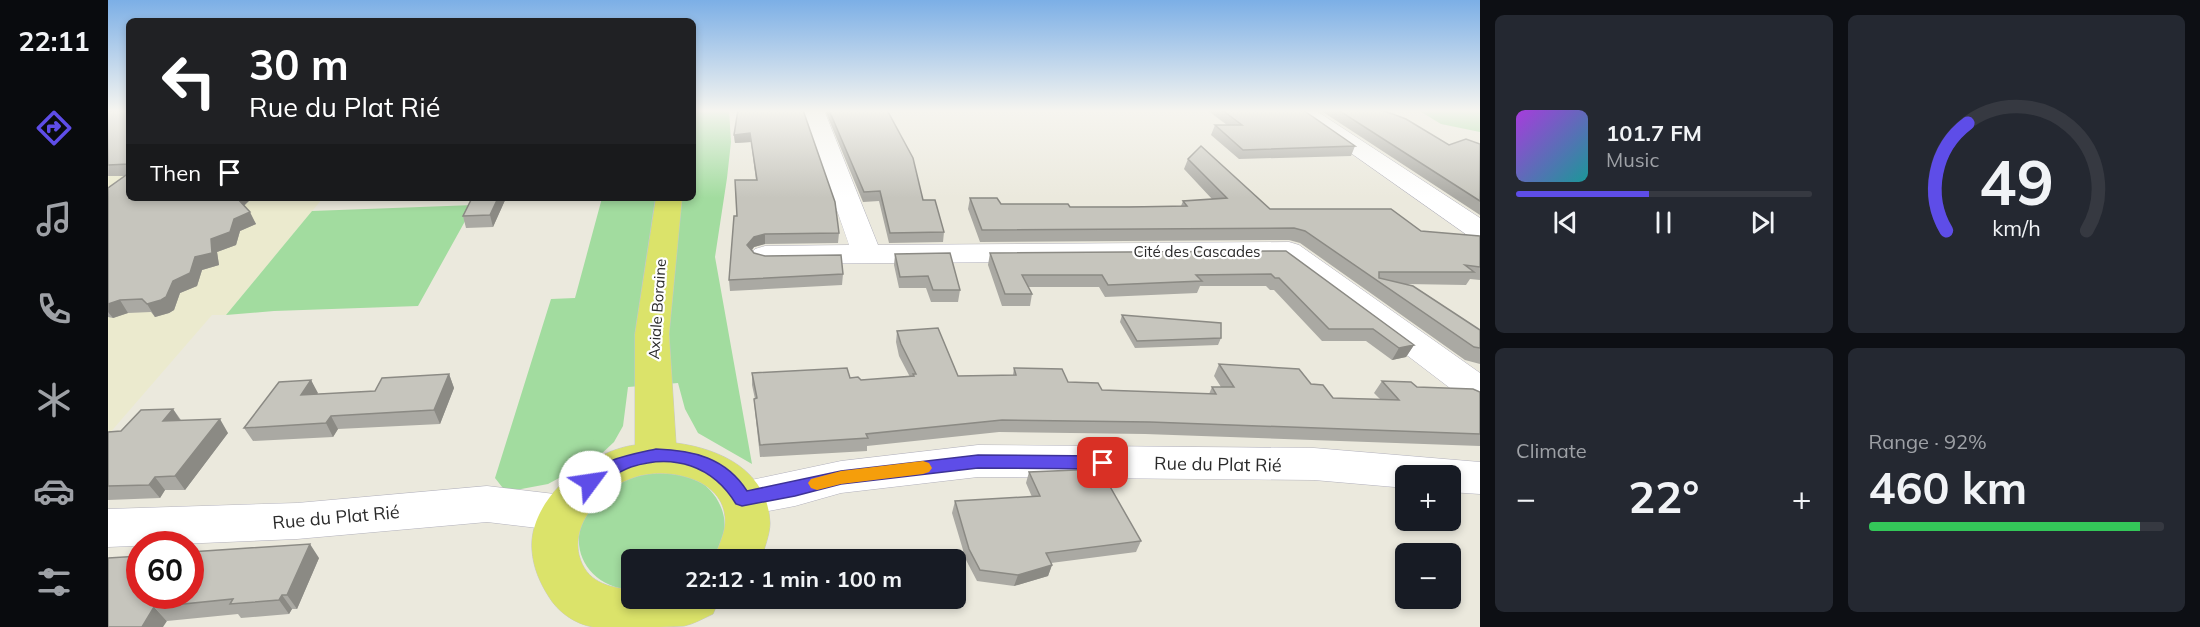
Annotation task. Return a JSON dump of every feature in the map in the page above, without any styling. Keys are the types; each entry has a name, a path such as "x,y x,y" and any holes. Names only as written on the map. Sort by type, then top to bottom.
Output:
{"main road":[{"name":"Axiale Boraine","path":"656,456 652,334 669,201"},
{"path":"666,613 618,614 589,604 568,586 556,563 554,538 563,513 579,491 601,473 628,461 656,456 678,456 699,461 717,470 732,483 742,499 747,521 742,549"}],"street":[{"path":"824,139 867,254"},
{"path":"1345,139 1480,231"},
{"name":"Cité des Cascades","path":"765,255 1289,250 1480,392"},
{"name":"Rue du Plat Rié","path":"742,499 841,477 978,461 1314,465 1480,478"},
{"name":"Rue du Plat Rié","path":"108,528 286,522 487,504 563,513"}],"shaded area":[{"path":"108,139 126,139 126,201 321,201 226,315 212,315 108,435"}],"green space":[{"path":"696,139 731,139 715,257 752,464 698,433 685,409 678,383 628,387 623,426 614,442 598,457 548,484 506,492 495,478 551,299 575,298 601,201 696,201"},
{"path":"474,205 418,306 226,315 312,211"},
{"path":"666,471 683,474 695,478 708,488 721,506 725,528 723,539 718,549 621,549 621,588 615,587 601,580 583,560 579,547 579,533 584,518 605,490 619,482"}],"building":[{"path":"108,139 126,139 126,164 108,165"},
{"path":"751,139 813,139 835,202 839,233 765,234 754,237 747,245 754,253 765,256 841,255 843,274 729,280 734,216 737,216 735,180 757,180"},
{"path":"841,139 903,139 913,158 923,200 935,200 944,232 890,233 880,191 864,192"},
{"path":"1231,139 1345,139 1355,146 1243,150"},
{"path":"1384,139 1440,139 1449,145 1467,139 1480,144 1480,201"},
{"path":"1201,146 1270,209 1391,209 1421,231 1480,236 1480,267 1465,265 1474,272 1379,272 1379,278 1413,286 1480,330 1480,348 1474,347 1305,231 1294,228 982,230 970,198 997,198 1001,204 1129,207 1187,206 1183,201 1227,198 1188,159"},
{"path":"126,175 126,201 240,201 250,212 234,219 230,232 211,239 212,253 195,257 190,273 173,281 166,297 147,304 142,299 120,300 108,304 108,188"},
{"path":"470,201 497,201 490,215 463,216"},
{"path":"1286,251 1414,345 1399,348 1373,329 1329,329 1279,278 1271,274 1196,275 1202,281 1108,285 1102,275 1022,275 1032,294 1005,294 990,253"},
{"path":"950,253 960,290 933,290 928,276 900,277 895,254"},
{"path":"1122,315 1221,323 1221,338 1137,341"},
{"path":"938,328 958,376 1016,375 1014,368 1062,369 1068,382 1098,383 1102,390 1216,394 1212,387 1234,387 1219,364 1299,369 1311,384 1323,385 1333,398 1399,400 1382,381 1411,382 1417,387 1473,389 1480,392 1480,434 1150,422 1002,420 866,434 868,438 760,445 754,399 757,398 752,373 847,368 850,378 858,377 861,380 914,376 913,374 916,374 897,331"},
{"path":"449,374 434,410 331,416 326,423 244,428 279,382 311,380 301,395 375,391 382,378"},
{"path":"173,409 163,421 220,419 175,476 155,477 149,485 108,486 108,432 121,431 141,410"},
{"path":"1100,469 1141,541 1046,553 1052,565 1018,575 980,570 969,549 955,501 1040,496 1029,472"},
{"path":"310,544 287,595 282,595 279,600 230,604 233,599 204,602 204,551"},
{"path":"126,557 126,609 153,609 142,627 108,627 108,558"}],"slow traffic":[{"path":"817,483 841,477 923,468"}],"route":[{"path":"590,482 601,473 628,461 656,456 678,456 699,461 717,470 732,483 742,499 841,477 978,461 1103,463"}]}
